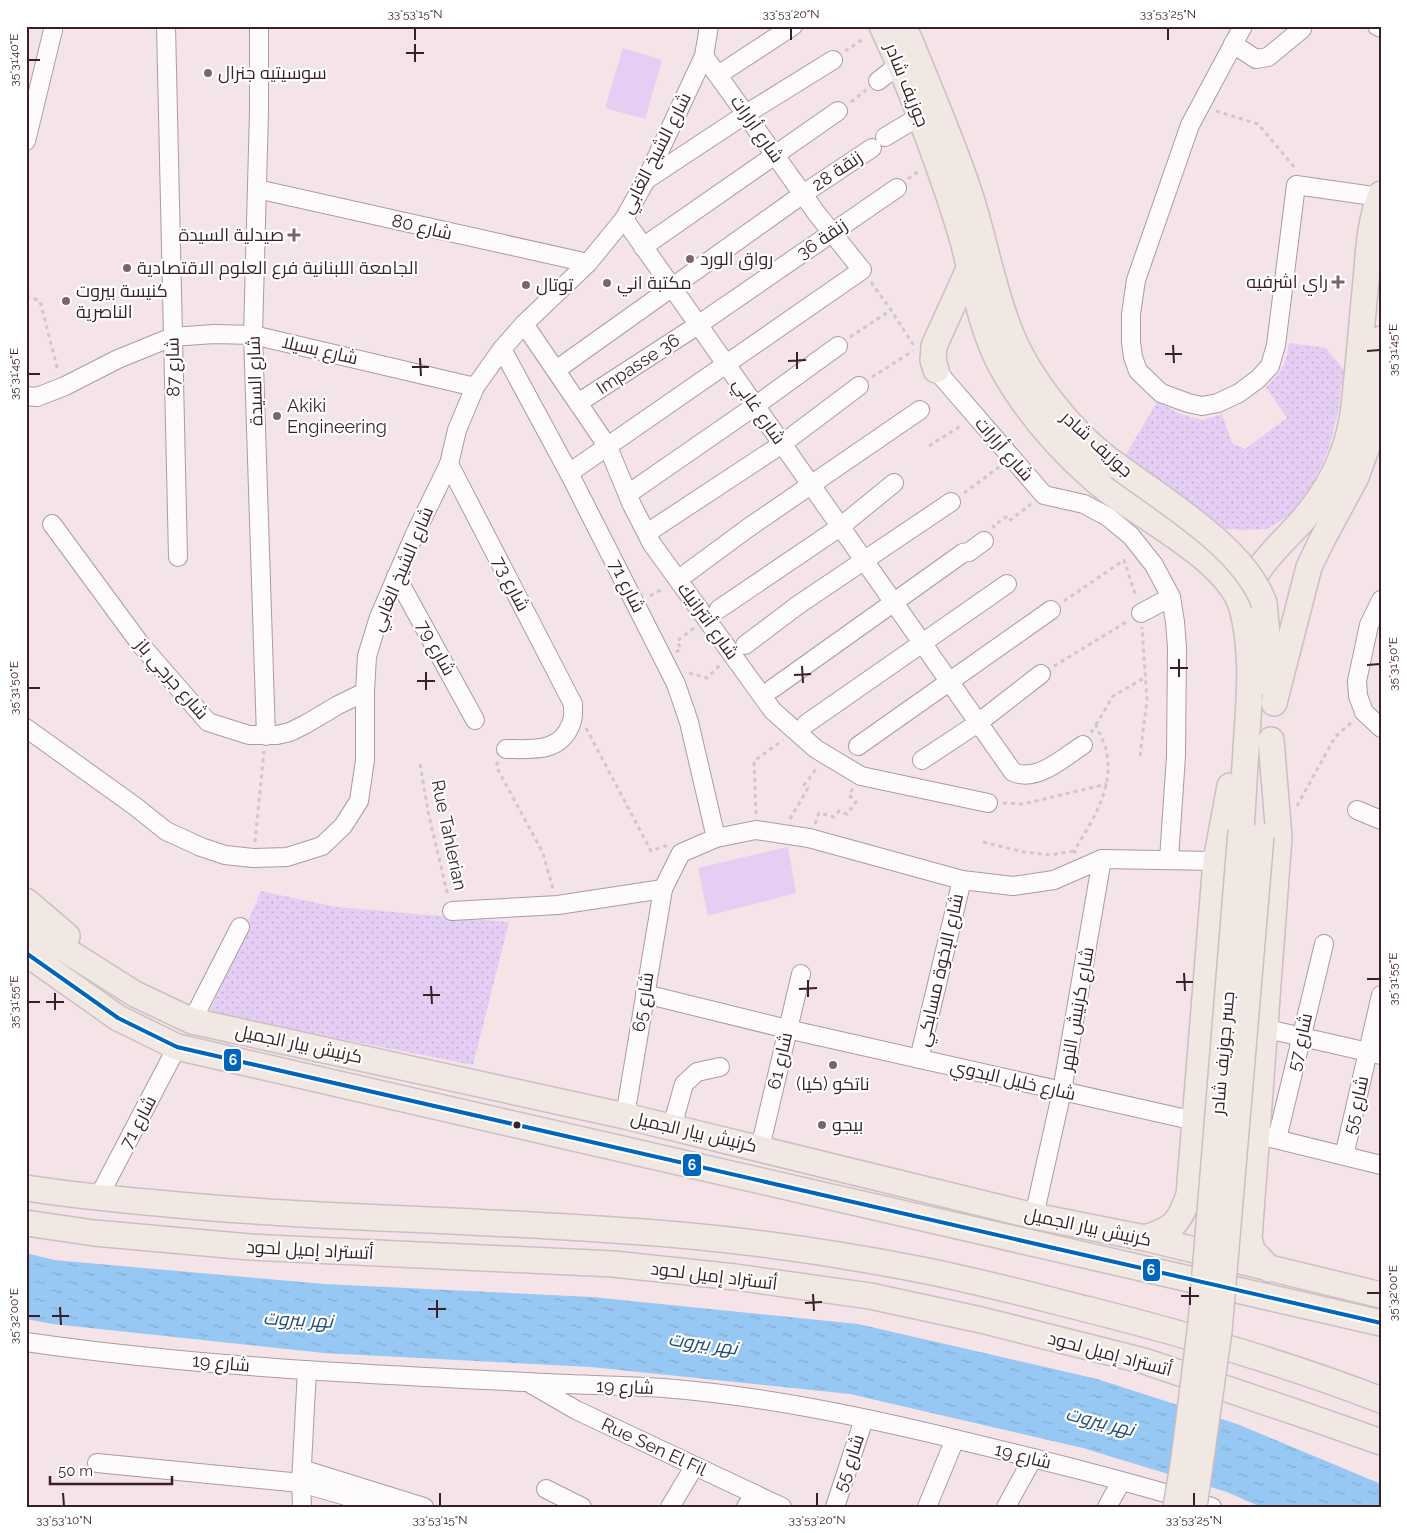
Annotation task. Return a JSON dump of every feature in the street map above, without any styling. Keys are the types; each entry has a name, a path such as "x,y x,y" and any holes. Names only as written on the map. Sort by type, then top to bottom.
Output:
{"highway":[{"name":"جوزيف شادر","path":"889,27 900,64 936,159 958,225 977,305 988,338 1000,364 1028,409 1062,449 1098,483 1148,517 1207,562 1248,603"},
{"name":"جوزيف شادر","path":"889,27 928,84 963,174 1002,310 1020,353 1060,412 1091,444 1191,520 1226,549 1248,572 1248,603 1274,703 1260,835"},
{"path":"1248,603 1246,592 1260,568 1321,497 1337,468 1345,448 1355,403 1370,230 1380,196"},
{"path":"936,370 933,360 934,346 969,269"},
{"path":"1274,703 1309,567 1356,477 1368,443 1381,339"},
{"name":"جسر جوزيف شادر","path":"1194,1507 1219,1331 1260,835 1248,723 1251,683 1248,603"},
{"path":"1145,1238 1162,1233 1182,1217 1190,1195 1216,861 1234,770 1248,723"},
{"path":"1260,835 1267,1137 1249,1238 1252,1250 1269,1269"},
{"name":"جسر جوزيف شادر","path":"1176,1507 1201,1323 1260,835"},
{"path":"26,901 135,994"},
{"name":"كرنيش بيار الجميل","path":"26,925 135,994 192,1021 625,1116 1034,1216 1145,1238 1381,1295"},
{"name":"كرنيش بيار الجميل","path":"26,953 118,1018 177,1047 1381,1323"},
{"path":"26,965 118,1018"},
{"name":"أتستراد إميل لحود","path":"26,1188 98,1198 252,1212 614,1230 735,1241 830,1254 924,1270 982,1283 1150,1326 1267,1360 1381,1400"},
{"name":"أتستراد إميل لحود","path":"26,1223 94,1233 250,1248 613,1264 870,1296 981,1320 1144,1361 1381,1442"}],"street":[{"path":"26,141 29,115 54,26"},
{"name":"شارع 87","path":"166,26 178,557"},
{"name":"شارع السيدة","path":"259,26 253,335 266,736"},
{"name":"شارع الشيخ الغابي","path":"26,728 166,831 201,847 225,855 253,858 287,857 322,846 342,826 360,801 365,760 365,692 368,656 379,617 396,576 449,464 457,430 474,387 502,349 524,324 588,263 624,219 646,180 704,56 709,26"},
{"path":"718,75 792,26"},
{"path":"1243,26 1190,125 1136,280 1130,331 1133,356 1138,371 1161,393 1188,404 1202,406 1218,403 1240,393 1270,366 1276,345 1296,185 1380,196"},
{"path":"1377,26 1381,28"},
{"path":"1233,44 1256,58 1268,57 1302,29"},
{"name":"شارع أرارات","path":"704,56 831,232 862,270"},
{"path":"646,180 832,60"},
{"path":"878,81 900,64"},
{"path":"644,247 838,111"},
{"name":"زنقة 28","path":"556,370 803,194 878,142 920,116"},
{"name":"زنقة 36","path":"698,324 897,188"},
{"name":"شارع 80","path":"257,189 588,263"},
{"name":"شارع غابي","path":"624,219 1013,772 1018,775 1034,774 1083,745"},
{"path":"568,473 862,270"},
{"name":"شارع أنترانيك","path":"524,324 608,447 647,534 713,614 738,649 757,691 773,711 801,728 826,755 861,776 988,803"},
{"name":"Impasse 36","path":"578,403 698,324"},
{"name":"شارع بسيلا","path":"26,396 37,397 65,386 118,359 172,337 214,334 253,335 474,387"},
{"path":"628,494 838,346"},
{"name":"شارع 71","path":"502,349 676,684 689,722 716,838"},
{"name":"شارع أرارات","path":"936,370 1044,495 1084,504 1108,517 1131,536 1144,552 1171,597 1177,648 1176,756 1169,859"},
{"path":"647,534 782,444 859,386"},
{"path":"682,576 748,528 920,410"},
{"name":"شارع 73","path":"449,464 573,704"},
{"path":"713,614 840,526 894,483"},
{"path":"738,649 798,605 951,502"},
{"name":"شارع جرجي باز","path":"52,524 141,646 208,722 249,735 266,736 290,732 365,692"},
{"path":"772,689 963,553 969,552 984,541"},
{"name":"شارع 79","path":"396,576 475,720"},
{"path":"801,728 1007,584"},
{"path":"1141,613 1171,597"},
{"path":"1381,600 1368,625 1357,681 1358,696 1364,712 1381,728"},
{"path":"858,746 1051,610"},
{"path":"922,760 978,723 1041,674"},
{"path":"506,750 544,748 560,742 572,723 573,704"},
{"path":"1357,810 1381,820"},
{"path":"681,853 716,838 756,830 809,838 962,880 1013,886 1054,880 1096,862 1169,859 1216,861"},
{"name":"شارع 65","path":"625,1116 663,889 681,853"},
{"name":"شارع كرنيش النهر","path":"1034,1216 1062,1091 1096,862"},
{"name":"شارع الإخوة مسابكي","path":"919,1059 962,880"},
{"path":"452,911 558,905 663,889"},
{"path":"192,1021 240,927"},
{"name":"شارع 57","path":"1267,1137 1302,1036 1324,944"},
{"name":"شارع 61","path":"760,1148 801,974"},
{"name":"شارع خليل البدوي","path":"645,994 787,1029 1267,1137 1381,1165"},
{"name":"شارع 55","path":"1344,1156 1375,1054 1381,995"},
{"path":"1276,1030 1375,1054"},
{"name":"شارع 71","path":"98,1198 177,1047"},
{"path":"672,1127 684,1084 697,1072 720,1067"},
{"name":"شارع 19","path":"26,1342 92,1351 307,1370 529,1383 664,1388 732,1396 813,1408 955,1439 1152,1489 1212,1507"},
{"path":"302,1507 301,1476 307,1370"},
{"name":"Rue Sen El Fil","path":"529,1383 576,1410 694,1467 751,1500 782,1507"},
{"name":"شارع 55","path":"834,1507 864,1419"},
{"path":"927,1507 955,1439"},
{"path":"1006,1507 1033,1458"},
{"path":"97,1463 301,1476 424,1507"},
{"path":"670,1507 694,1467"},
{"path":"301,1476 384,1507"},
{"path":"1107,1507 1121,1482"},
{"path":"546,1489 582,1507"},
{"path":"1152,1489 1165,1502 1167,1507"}],"path":[{"path":"832,60 857,42 889,27"},
{"path":"838,111 878,81"},
{"path":"1200,106 1258,124 1295,168 1296,185"},
{"path":"897,188 936,159"},
{"path":"859,386 876,373 916,350 891,310 862,270"},
{"path":"26,296 40,301 58,371"},
{"path":"838,346 891,310"},
{"path":"929,446 975,416"},
{"path":"951,502 1012,458"},
{"path":"984,541 997,531 993,526 1006,517 1009,521 1044,495"},
{"path":"1051,610 1124,560 1141,613 1147,700 1140,756"},
{"path":"636,604 682,576"},
{"path":"1041,674 1141,613"},
{"path":"664,658 681,649 677,641 713,614"},
{"path":"676,684 688,673 707,678 738,649"},
{"path":"1083,745 1113,696 1146,678"},
{"path":"573,704 650,850 676,842 681,853"},
{"path":"1260,835 1335,737 1364,712"},
{"path":"1074,851 1098,812 1107,784 1107,752 1096,725"},
{"path":"756,830 754,761 801,728"},
{"path":"253,858 266,736"},
{"path":"506,750 496,766 543,853 558,905"},
{"path":"781,835 808,788 804,785 826,755"},
{"name":"Rue Tahlerian","path":"420,764 429,816 452,911"},
{"path":"809,838 819,814 834,817 839,811 847,814 856,802 849,795 861,776"},
{"path":"988,803 1023,804 1107,784"},
{"path":"983,842 1024,852 1050,855 1074,851 1096,862"}],"shaded area":[{"path":"623,48 662,60 645,119 605,108"},
{"path":"1289,343 1326,348 1344,370 1338,411 1329,448 1313,485 1291,514 1267,529 1239,530 1218,528 1124,458 1157,402 1183,415 1203,420 1222,414 1232,443 1245,449 1287,418 1266,387 1282,368 1287,356"},
{"path":"788,847 796,893 708,916 698,868"},
{"path":"261,891 336,907 509,922 473,1065 209,1013"}],"water":[{"name":"نهر بيروت","path":"26,1253 54,1260 324,1284 592,1297 858,1324 1097,1379 1237,1424 1381,1484 1381,1507 1261,1507 1227,1492 1083,1448 850,1394 591,1367 324,1353 53,1324 26,1319"}],"transit line":[{"name":"6","path":"26,953 118,1018 177,1047 1381,1323"}],"place":[{"name":"سوسيتيه جنرال","path":"208,73"},
{"name":"صيدلية السيدة","path":"294,235"},
{"name":"رواق الورد","path":"690,259"},
{"name":"الجامعة اللبنانية فرع العلوم الاقتصادية","path":"127,268"},
{"name":"راي اشرفيه","path":"1338,282"},
{"name":"مكتبة اني","path":"607,283"},
{"name":"توتال","path":"526,285"},
{"name":"كنيسة بيروت الناصرية","path":"66,301"},
{"name":"Akiki Engineering","path":"277,416"},
{"name":"ناتكو (كيا)","path":"833,1065"},
{"name":"بيجو","path":"822,1125"}]}
